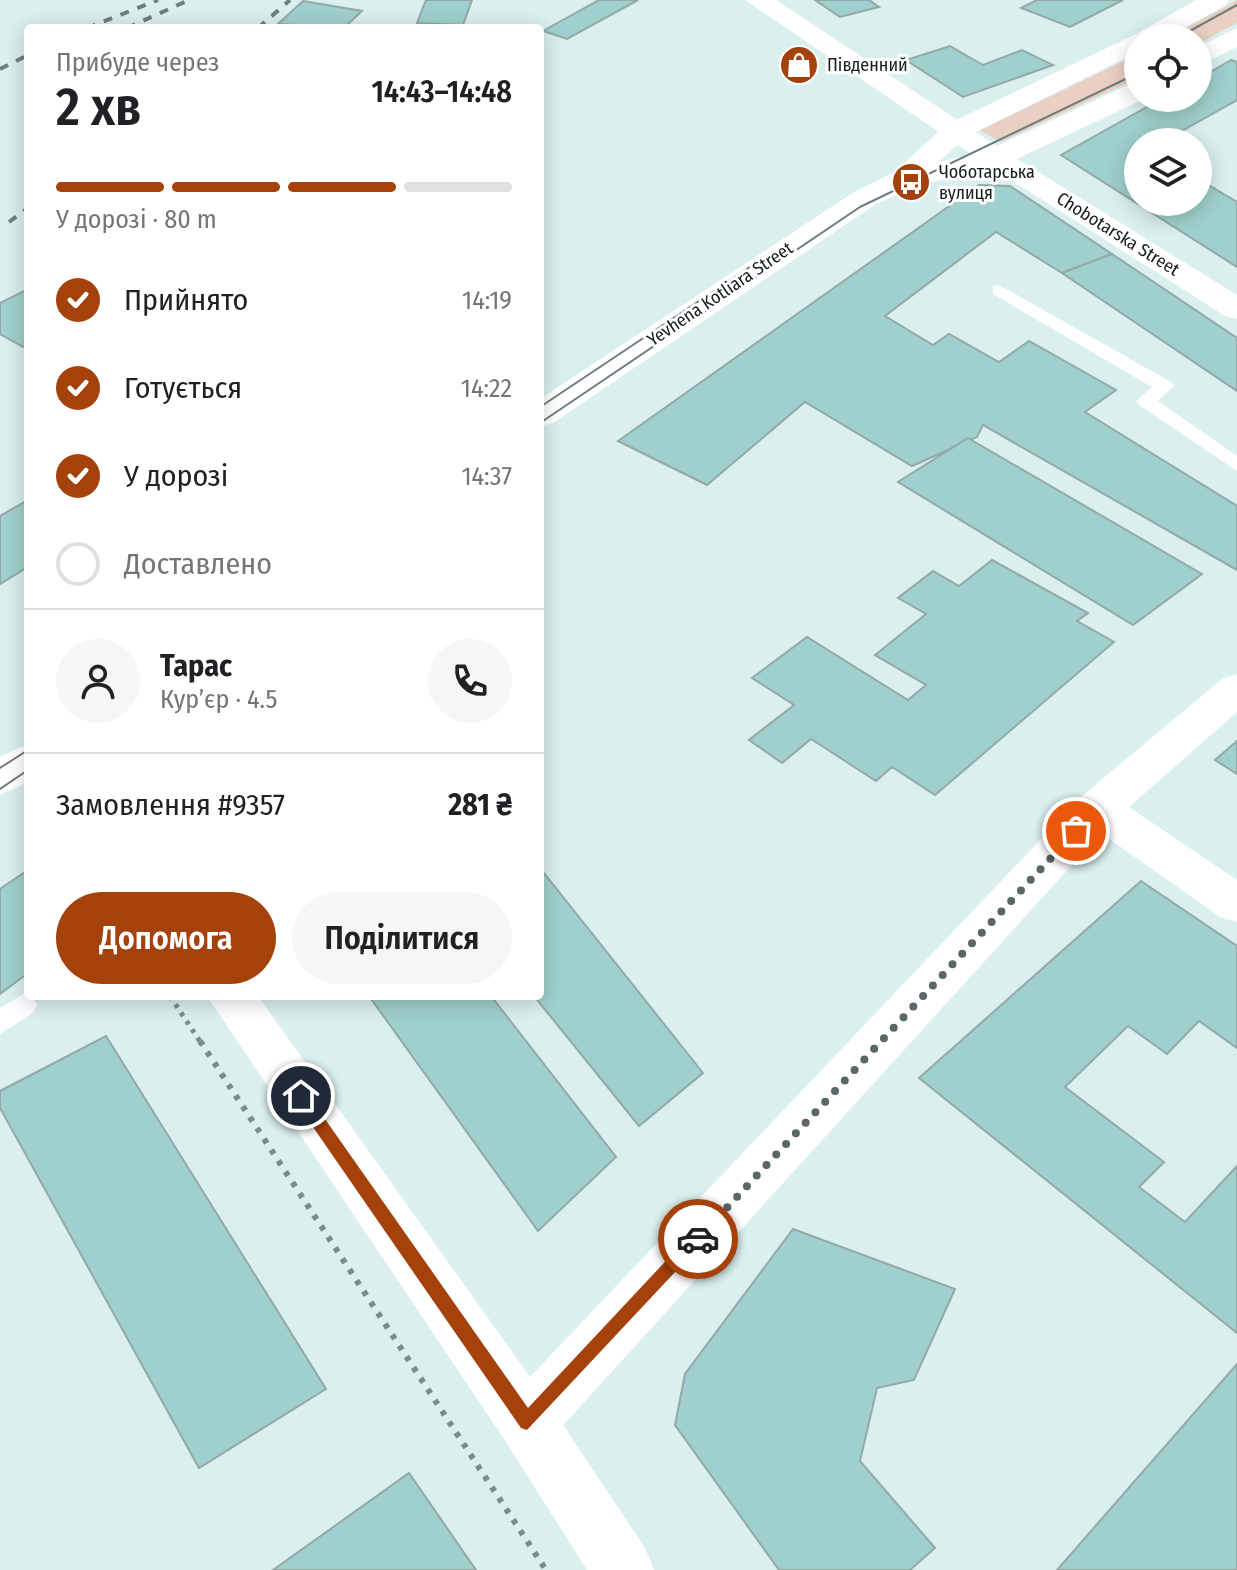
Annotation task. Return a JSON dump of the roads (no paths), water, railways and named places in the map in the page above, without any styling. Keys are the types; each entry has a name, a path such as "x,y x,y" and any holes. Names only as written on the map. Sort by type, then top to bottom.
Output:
{"street":[{"name":"Chobotarska Street","path":"758,0 996,158 1237,309"},
{"path":"1171,24 1216,0"},
{"path":"1212,50 1237,36"},
{"name":"Yevhena Kotliara Street","path":"903,180 956,131 1124,49"},
{"name":"Yevhena Kotliara Street","path":"544,412 841,212 903,180 996,158 1124,98"},
{"path":"527,1422 1098,808 1237,689"},
{"path":"0,779 24,763"},
{"path":"1098,808 1237,904"},
{"path":"234,1000 527,1422 623,1570"}],"lane":[{"path":"999,290 1164,386 1146,401 1237,465"},
{"path":"0,1023 24,1005"}],"tram line":[{"path":"1202,24 1237,5"},
{"path":"544,420 860,207 1124,80"},
{"path":"544,404 771,253"},
{"path":"0,768 24,753"},
{"path":"0,789 24,773"}],"railway":[{"path":"97,24 158,0"},
{"path":"136,24 189,0"},
{"path":"263,24 290,0"},
{"path":"0,69 24,57"},
{"path":"9,222 24,211"}],"place":[{"name":"Південний","path":"799,65"},
{"name":"Чоботарська вулиця","path":"911,182"}]}
